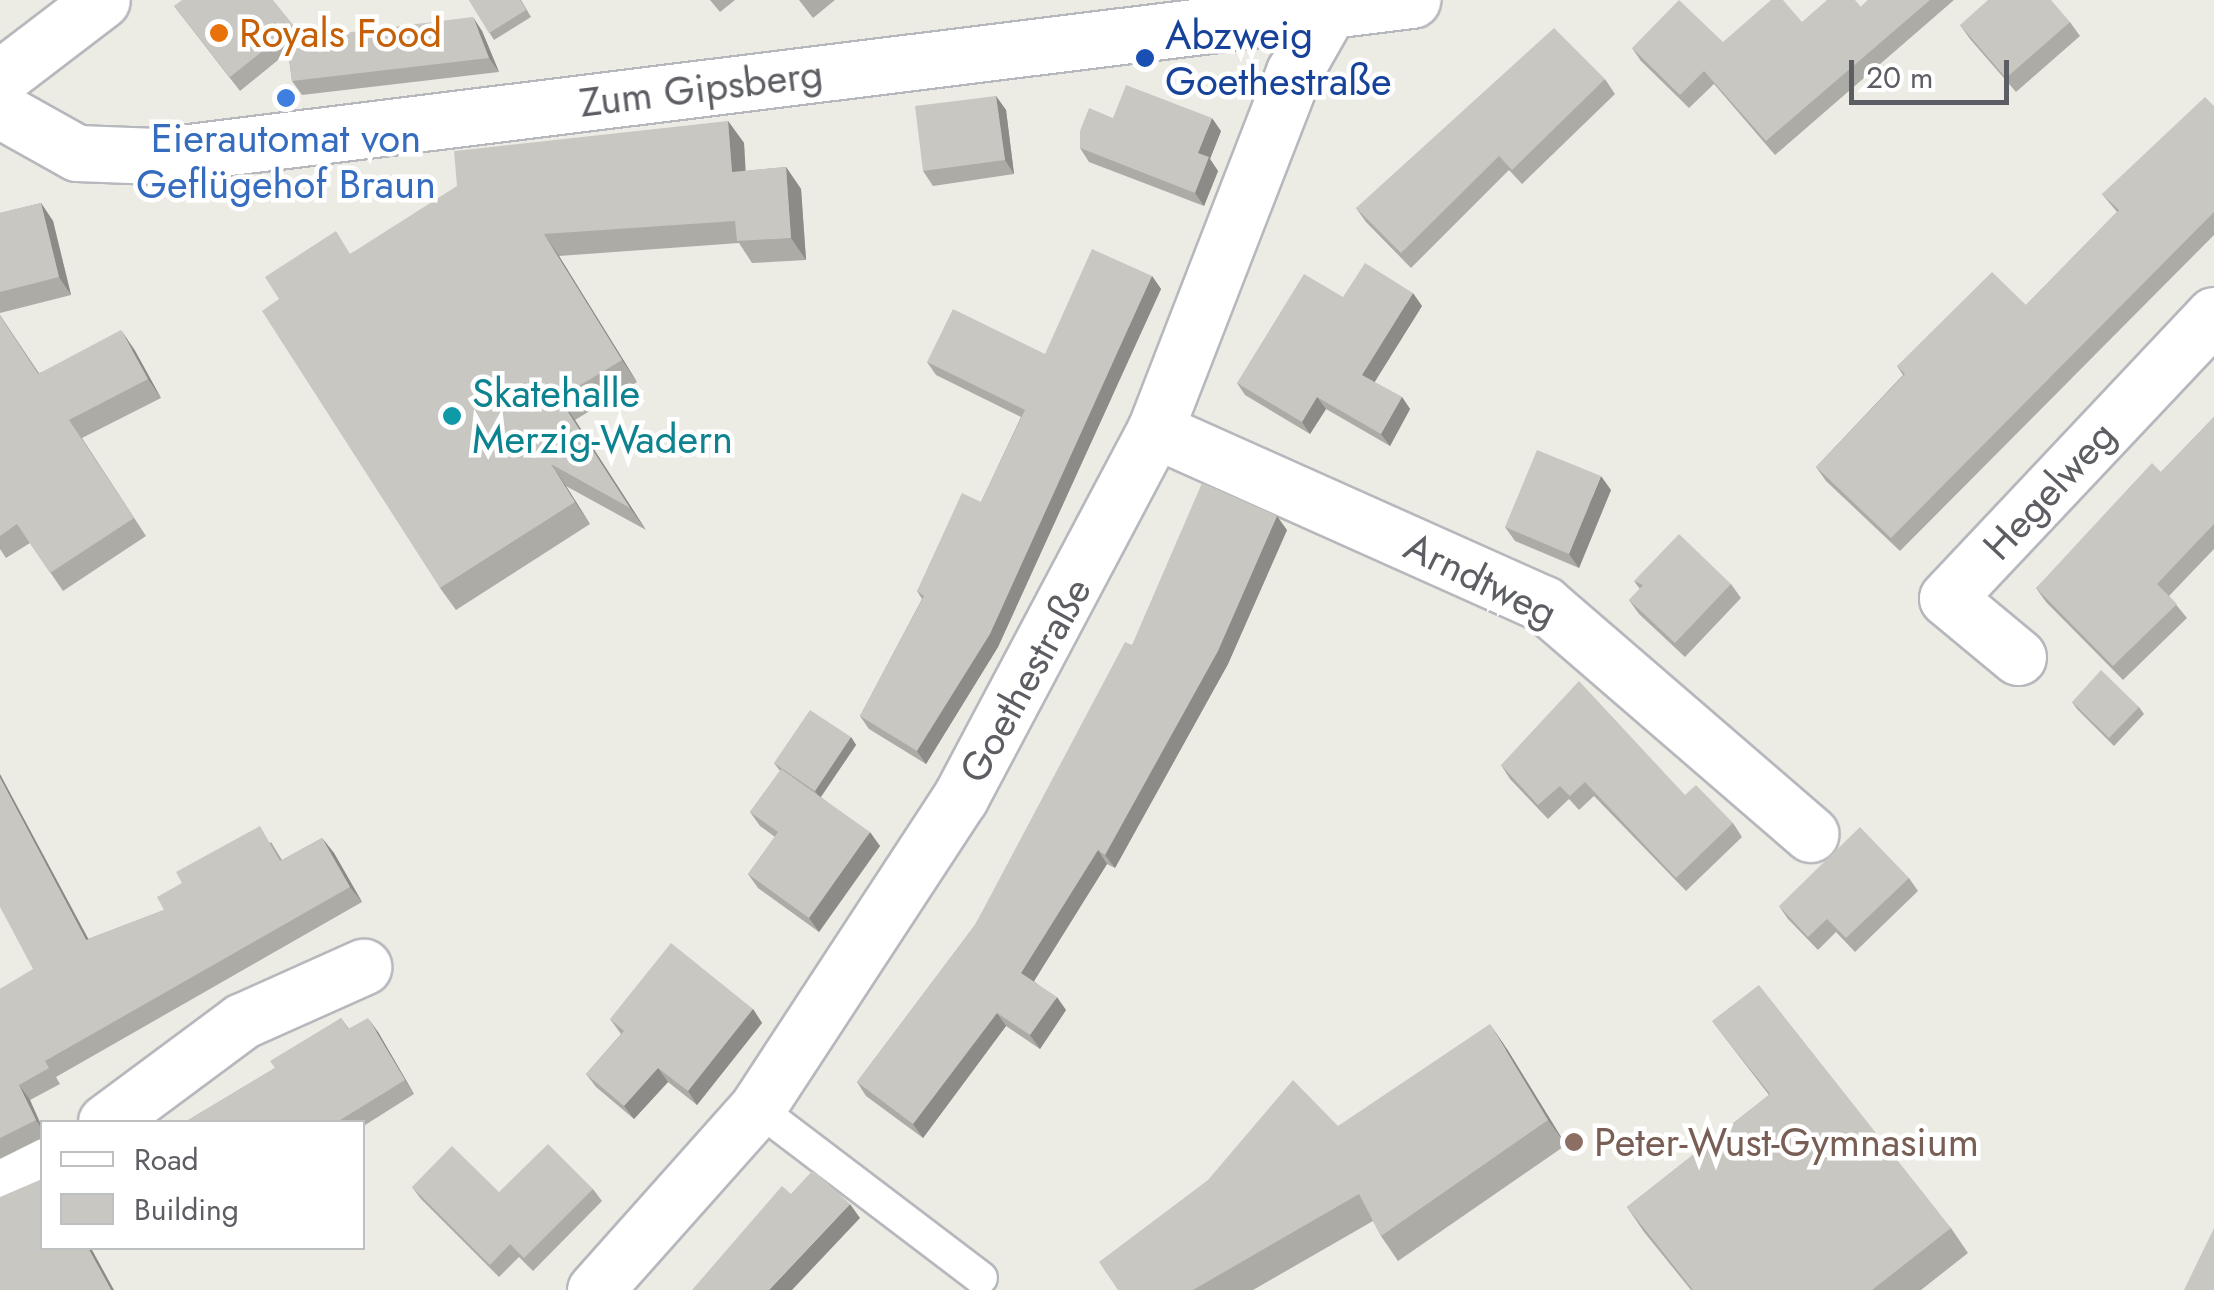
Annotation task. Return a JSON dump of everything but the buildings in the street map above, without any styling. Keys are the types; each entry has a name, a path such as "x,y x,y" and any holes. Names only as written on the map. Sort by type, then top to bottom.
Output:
{"street":[{"path":"0,78 102,0"},
{"name":"Zum Gipsberg","path":"0,110 76,154 158,156 1330,5 1412,0"},
{"name":"Goethestraße","path":"595,1290 757,1108 960,798 1155,430 1330,5"},
{"name":"Hegelweg","path":"2018,657 1947,598 2214,315"},
{"name":"Arndtweg","path":"1155,430 1544,604 1810,834"},
{"path":"109,1120 242,1021 363,967"},
{"path":"0,1188 40,1167"}],"lane":[{"path":"757,1108 981,1278"}],"place":[{"name":"Royals Food","path":"219,33"},
{"name":"Abzweig Goethestraße","path":"1145,58"},
{"name":"Eierautomat von Geflügehof Braun","path":"286,98"},
{"name":"Skatehalle Merzig-Wadern","path":"452,416"},
{"name":"Peter-Wust-Gymnasium","path":"1574,1142"}]}
